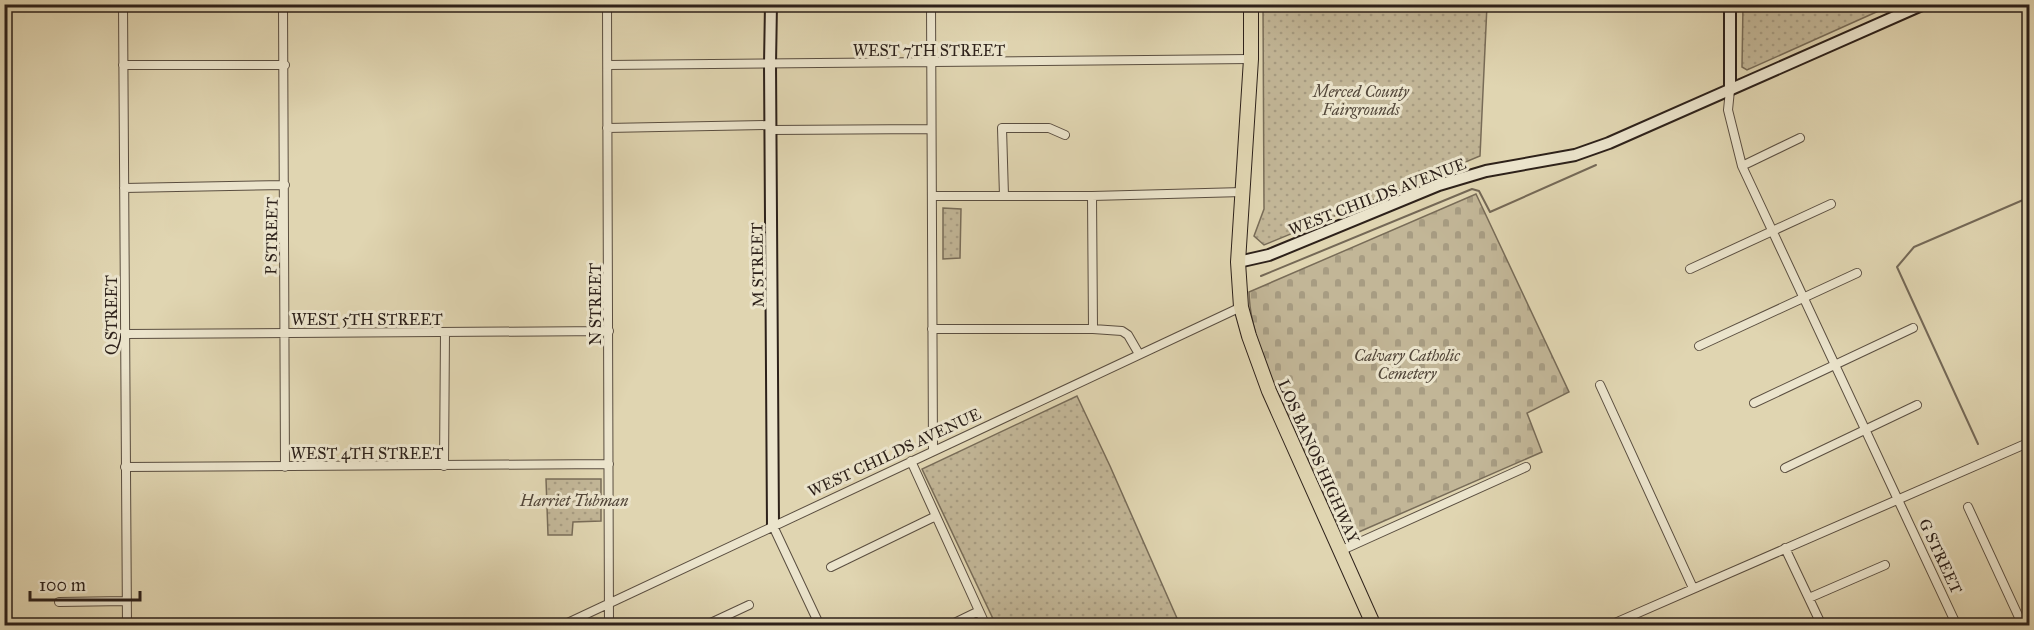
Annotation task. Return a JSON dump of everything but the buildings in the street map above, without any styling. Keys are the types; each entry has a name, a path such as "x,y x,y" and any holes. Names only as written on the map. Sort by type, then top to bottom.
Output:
{"highway":[{"name":"LOS BANOS HIGHWAY","path":"1251,4 1251,59 1238,262 1241,307 1269,391 1374,626"}],"main road":[{"name":"M STREET","path":"771,4 773,526"},
{"path":"1730,4 1730,90"},
{"name":"WEST CHILDS AVENUE","path":"1238,262 1269,255 1457,179 1486,171 1575,155 1609,143 1924,4"}],"street":[{"name":"Q STREET","path":"123,4 127,626"},
{"name":"P STREET","path":"283,4 285,467"},
{"name":"N STREET","path":"607,4 609,626"},
{"path":"931,4 933,451"},
{"name":"WEST 7TH STREET","path":"608,65 1251,59"},
{"path":"123,65 285,65"},
{"name":"G STREET","path":"1730,90 1728,110 1742,166 1956,625"},
{"path":"607,128 931,129"},
{"path":"1004,196 1002,128 1048,128 1065,135"},
{"path":"1742,166 1800,138"},
{"path":"124,188 285,185"},
{"path":"932,196 1092,196 1243,192"},
{"path":"1092,196 1093,329"},
{"path":"1690,269 1831,204"},
{"path":"1698,346 1857,273"},
{"name":"WEST CHILDS AVENUE","path":"561,626 1241,307"},
{"path":"1754,403 1913,328"},
{"path":"932,329 1122,331 1128,335 1139,354"},
{"path":"444,466 445,332"},
{"name":"WEST 5TH STREET","path":"125,334 609,332"},
{"path":"1600,385 1693,588"},
{"path":"1785,468 1917,405"},
{"path":"1608,626 2030,442"},
{"path":"911,461 986,626"},
{"name":"WEST 4TH STREET","path":"125,468 609,464"},
{"path":"1340,551 1526,467"},
{"path":"1968,507 2023,626"},
{"path":"831,567 936,516"},
{"path":"773,526 820,626"},
{"path":"1785,548 1822,626"},
{"path":"1809,598 1886,565"},
{"path":"59,602 127,601"},
{"path":"704,626 749,605"},
{"path":"948,626 979,610"},
{"path":"1628,616 1632,626"}],"green space":[{"path":"1743,4 1892,5 1747,70 1742,67"},
{"name":"Merced County Fairgrounds","path":"1263,5 1487,5 1480,156 1264,245 1254,236 1264,209"},
{"name":"Calvary Catholic Cemetery","path":"1476,194 1569,392 1527,413 1542,452 1345,538 1318,483 1265,362 1254,327 1249,292"},
{"path":"943,208 961,209 960,258 943,259"},
{"path":"1077,396 1180,625 996,625 922,469"},
{"name":"Harriet Tubman","path":"546,479 601,479 601,521 573,522 572,535 548,535"}],"waterway":[{"path":"1261,276 1472,189 1479,191 1490,212 1596,165"},
{"path":"1978,444 1897,267 1914,247 2030,197"}]}
